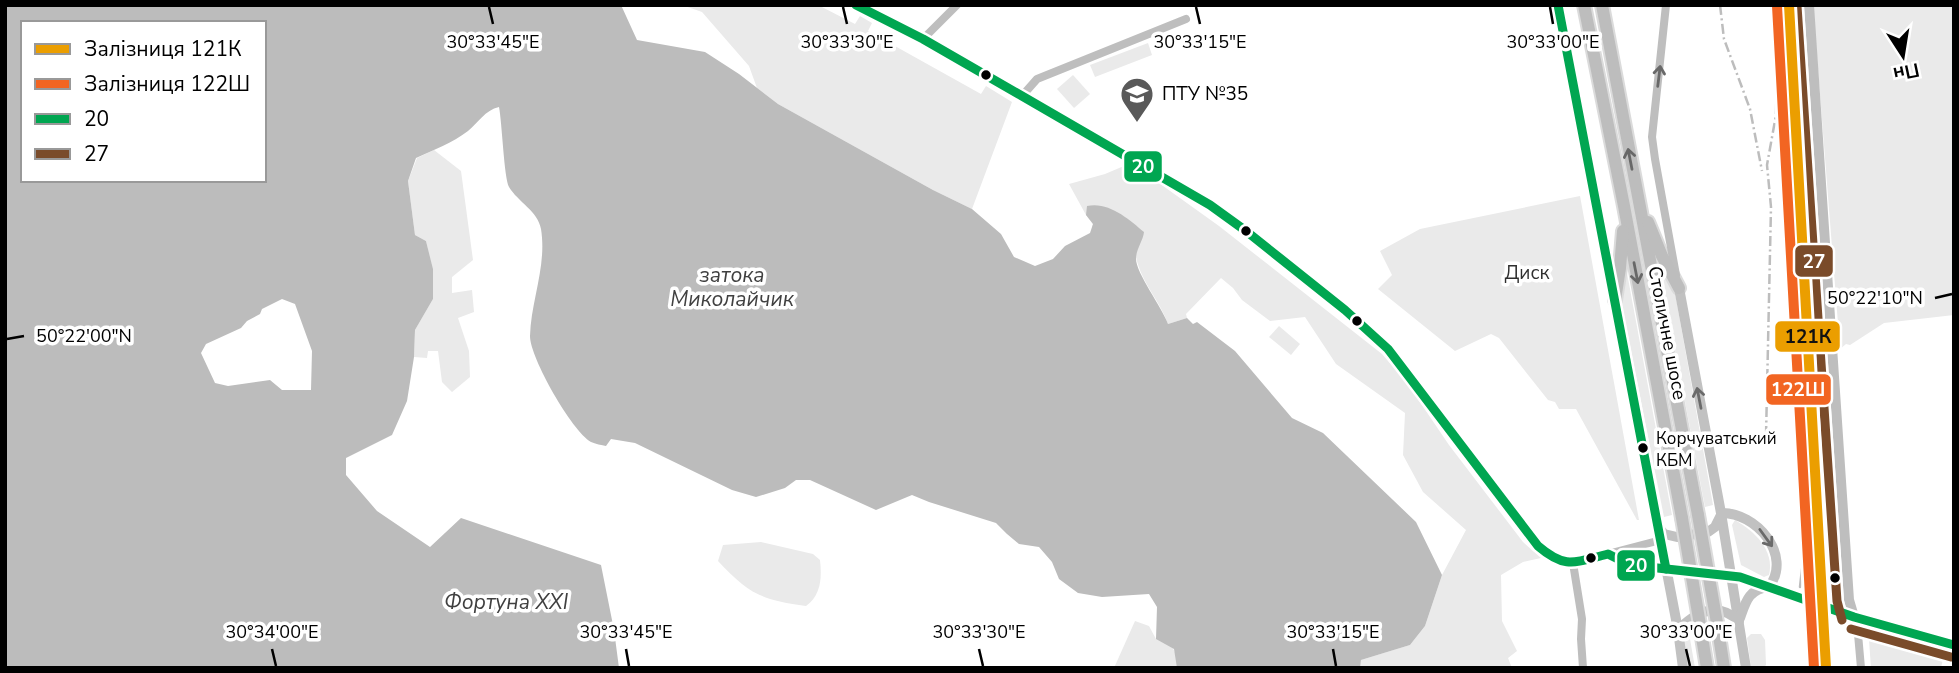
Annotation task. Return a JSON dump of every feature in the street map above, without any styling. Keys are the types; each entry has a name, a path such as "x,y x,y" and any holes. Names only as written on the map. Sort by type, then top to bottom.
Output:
{"highway":[{"name":"Столичне шосе","path":"1584,5 1682,518 1707,668"},
{"name":"Столичне шосе","path":"1602,5 1698,515 1724,668"},
{"path":"1638,197 1662,256 1679,288"},
{"path":"1615,300 1623,243 1624,206"}],"main road":[{"path":"1679,288 1721,513 1746,668"},
{"path":"1615,300 1683,668"},
{"path":"1658,527 1664,534 1677,537 1708,532 1715,527 1721,513"},
{"path":"1721,513 1730,513 1749,520 1773,547 1776,575 1769,587"},
{"path":"1666,569 1731,575 1854,617 1954,645"},
{"path":"1739,621 1748,596 1759,588 1769,587"},
{"path":"1678,631 1690,618 1703,612 1724,612 1739,621"}],"street":[{"path":"856,5 923,39 1022,96 1210,205 1246,231 1345,310 1388,349 1538,546 1551,557 1573,563 1661,540"},
{"path":"923,39 957,5"},
{"path":"1558,5 1615,300"},
{"path":"1666,5 1653,137 1679,288"},
{"path":"1809,5 1849,600 1858,634 1861,668"},
{"path":"1022,96 1037,79 1186,19"},
{"path":"1608,554 1630,565 1666,569"},
{"path":"1573,563 1582,618 1583,668"}],"green space":[{"path":"682,5 818,5 855,24 860,16 872,23 868,31 981,94 986,86 1012,102 972,209 778,104 757,88 749,66 702,12"},
{"path":"1813,5 1954,5 1954,315 1884,323 1840,349"},
{"path":"1148,43 1152,55 1095,77 1090,65"},
{"path":"1073,75 1090,94 1074,108 1057,89"},
{"path":"434,150 461,171 473,260 452,277 452,293 472,290 474,312 458,318 469,351 470,377 452,392 442,382 438,351 428,351 427,358 414,357 415,330 433,299 433,270 426,241 415,235 408,181 417,158"},
{"path":"1131,163 1219,226 1382,354 1407,383 1449,445 1523,542 1541,558 1523,562 1501,575 1502,621 1517,651 1508,658 1512,668 1236,668 1359,666 1361,660 1410,645 1425,626 1442,575 1466,530 1423,492 1403,455 1405,413 1336,364 1305,317 1270,321 1242,300 1221,278 1186,314 1187,318 1168,324 1142,275 1136,257 1092,228 1093,224 1069,184"},
{"name":"Диск","path":"1580,196 1639,520 1576,409 1559,409 1555,402 1548,400 1499,338 1491,334 1455,351 1378,289 1392,275 1380,251 1420,229"},
{"path":"1659,265 1675,293 1713,505 1705,507"},
{"path":"1627,273 1672,515 1664,517 1622,305"},
{"path":"1279,326 1300,344 1291,355 1269,337"},
{"path":"1735,520 1756,536 1766,550 1769,557 1769,575 1764,577 1741,565 1732,525"},
{"path":"761,542 813,554 820,560 819,586 815,597 806,606 757,594 738,581 718,561 723,545"},
{"path":"1135,621 1149,626 1156,639 1167,638 1184,668 1114,668"},
{"path":"1689,633 1695,668 1687,668 1682,634"},
{"path":"1751,634 1761,634 1765,640 1766,665 1763,668 1751,667 1747,638"},
{"path":"1878,635 1944,654 1941,668 1871,668 1869,640"}],"water":[{"path":"5,5 621,5 637,40 705,52 778,104 972,209 1001,234 1014,257 1035,266 1053,259 1065,246 1090,233 1093,224 1086,215 1087,206 1103,206 1125,217 1144,232 1136,255 1137,265 1168,324 1187,318 1193,324 1197,322 1235,351 1292,418 1323,433 1416,522 1442,575 1425,626 1410,645 1361,660 1360,668 1177,668 1174,649 1156,639 1157,607 1149,594 1102,597 1078,593 1059,579 1052,562 1039,547 1019,544 996,523 912,495 876,510 810,480 796,480 785,488 756,497 732,490 635,443 611,439 606,446 591,442 563,409 544,376 532,346 531,323 542,256 541,229 536,217 509,187 499,107 486,114 456,139 416,158 408,181 415,235 426,241 433,269 433,299 415,330 407,401 392,435 346,458 346,475 377,511 430,547 461,518 601,565 619,668 5,668","holes":["282,299 295,304 312,351 311,390 282,390 270,380 228,386 215,383 201,353 206,344 241,328 260,314 262,309"]}],"waterway":[{"path":"1810,471 1814,550"},
{"path":"1809,563 1814,553"},
{"path":"1802,565 1815,562"},
{"path":"1800,587 1802,569"}],"railway":[{"path":"1720,5 1724,39 1750,109 1762,171"},
{"path":"1766,436 1771,207 1767,165 1776,115 1778,5"},
{"path":"1795,5 1832,668"}],"rail line":[{"name":"121К","path":"1789,5 1826,668"},
{"name":"122Ш","path":"1777,6 1814,668"}],"transit line":[{"name":"20","path":"856,5 923,39 1022,96 1210,205 1246,231 1345,310 1388,349 1538,546 1548,554 1571,562 1608,554 1630,565 1740,577 1854,617 1954,645"},
{"name":"20","path":"1558,5 1666,569"},
{"name":"27","path":"1797,6 1837,601 1842,620"},
{"name":"27","path":"1851,629 1951,657"}],"place":[{"name":"ПТУ №35","path":"1137,124"},
{"name":"Корчуватський КБМ","path":"1643,448"}],"water label":[{"name":"затока Миколайчик","path":"732,287"},
{"name":"Фортуна XXI","path":"506,602"}]}
